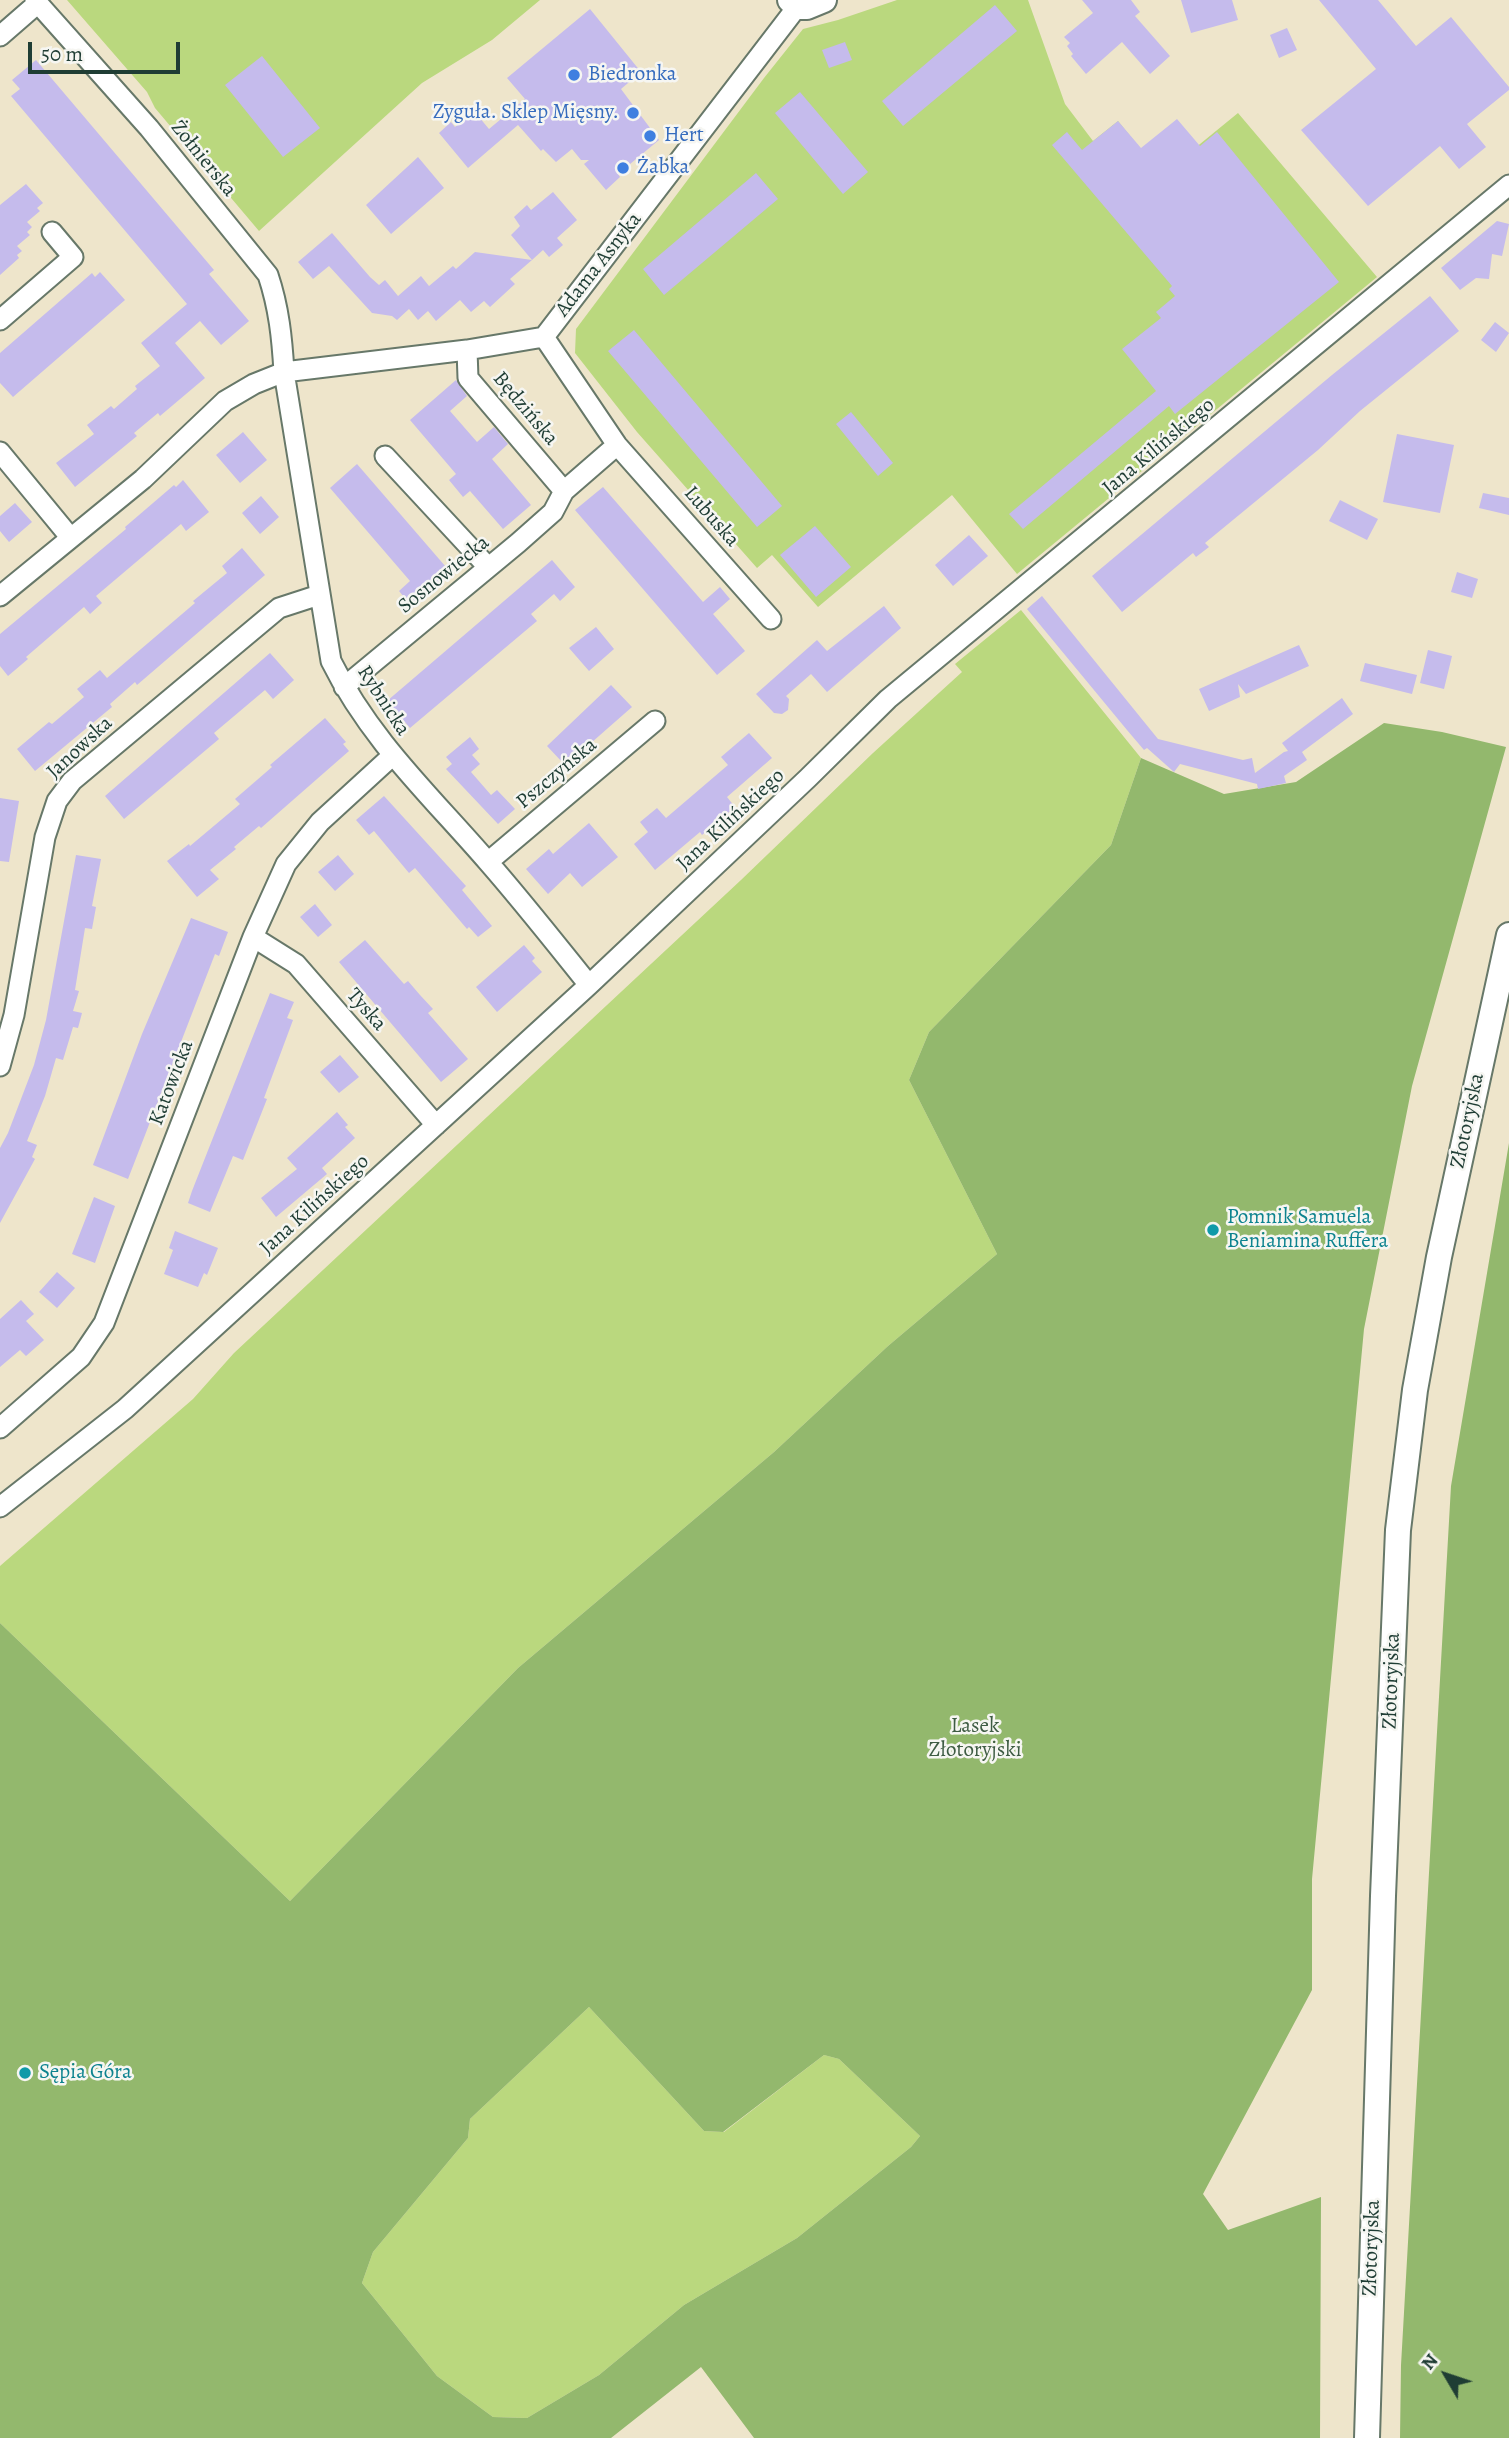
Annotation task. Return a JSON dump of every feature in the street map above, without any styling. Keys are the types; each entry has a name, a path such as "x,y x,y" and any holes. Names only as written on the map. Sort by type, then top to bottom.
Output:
{"street":[{"name":"Adama Asnyka","path":"284,372 467,350 544,337 794,4 807,7 824,0"},
{"path":"0,36 36,1"},
{"name":"Żołnierska","path":"36,1 149,128 268,275 281,328 284,372"},
{"name":"Jana Kilińskiego","path":"0,1507 125,1409 589,985 888,699 1509,185"},
{"path":"0,320 73,257 52,232"},
{"name":"Lubuska","path":"544,337 617,445 771,620"},
{"name":"Będzińska","path":"467,350 468,377 564,491"},
{"path":"0,596 143,479 225,401 254,384 284,372"},
{"name":"Rybnicka","path":"284,372 331,661 344,687 392,756 488,862 589,985"},
{"path":"564,491 617,445"},
{"path":"0,452 71,537"},
{"path":"385,456 488,567"},
{"name":"Sosnowiecka","path":"344,687 553,512 564,491"},
{"name":"Janowska","path":"0,1066 14,1015 45,837 57,801 72,781 279,608 319,595"},
{"name":"Pszczyńska","path":"488,862 655,721"},
{"name":"Katowicka","path":"0,1428 81,1357 104,1323 253,937 286,863 320,822 392,756"},
{"name":"Złotoryjska","path":"1367,2438 1398,1530 1415,1390 1439,1257 1509,935"},
{"name":"Tyska","path":"253,937 296,964 436,1125"}],"green space":[{"path":"67,0 540,0 492,40 422,83 259,231 155,108 147,92"},
{"path":"897,0 1028,0 1065,104 1093,141 1118,121 1162,175 1238,113 1377,277 1017,574 952,495 818,607 772,555 757,568 637,432 575,353 576,329 803,29"},
{"path":"1021,610 1141,758 1111,845 929,1032 909,1080 997,1254 888,1346 774,1452 518,1668 290,1901 0,1623 0,1566 193,1399 234,1353 962,672 955,664"},
{"name":"Lasek Złotoryjski","path":"1384,723 1442,732 1506,747 1412,1086 1364,1329 1312,1879 1312,1990 1203,2194 1228,2230 1321,2197 1320,2438 754,2438 701,2367 611,2438 0,2438 0,1623 290,1901 518,1668 774,1452 888,1346 997,1254 909,1080 929,1032 1111,845 1141,758 1224,794 1296,782","holes":["589,2007 704,2131 723,2132 824,2055 839,2059 920,2136 911,2147 797,2238 684,2305 599,2375 527,2418 493,2417 437,2376 362,2283 373,2252 468,2138 470,2119"]},
{"path":"1509,1143 1509,2438 1400,2438 1401,2365 1451,1486"},
{"path":"589,2007 704,2131 724,2132 824,2055 839,2059 920,2136 911,2147 797,2238 684,2305 599,2375 527,2418 493,2417 437,2376 362,2283 373,2252 468,2138 470,2119"}],"building":[{"path":"1082,0 1131,0 1140,12 1135,16 1170,56 1150,74 1122,42 1086,74 1071,56 1073,54 1067,46 1070,43 1064,37 1093,13"},
{"path":"1181,0 1232,0 1238,20 1191,33"},
{"path":"1319,0 1378,0 1416,46 1451,17 1509,87 1509,90 1467,124 1486,147 1459,169 1440,146 1368,206 1301,130 1376,69"},
{"path":"995,5 1017,31 903,126 882,101"},
{"path":"590,9 641,72 621,89 659,140 618,174 620,177 606,190 584,164 589,160 581,160 572,149 556,162 543,149 541,151 518,125 468,168 439,133 451,122 455,127 474,111 489,129 525,99 507,78"},
{"path":"1287,28 1297,50 1279,58 1270,35"},
{"path":"845,42 852,60 829,68 822,50"},
{"path":"262,56 320,128 283,157 225,85"},
{"path":"36,60 214,270 209,274 249,321 221,345 200,321 175,343 205,378 160,416 158,413 134,433 137,436 75,487 56,463 94,434 87,425 111,406 114,409 137,389 135,386 160,366 141,343 187,304 11,96 20,89 12,80"},
{"path":"800,92 868,172 843,194 775,113"},
{"path":"1177,119 1200,146 1217,132 1339,282 1175,414 1169,406 1023,529 1009,514 1156,391 1122,349 1161,318 1156,312 1175,296 1169,289 1172,286 1052,145 1067,132 1082,150 1118,121 1141,148"},
{"path":"418,157 444,188 391,234 366,205"},
{"path":"756,173 778,199 664,295 643,269"},
{"path":"26,184 43,203 37,208 40,211 27,222 32,227 27,232 30,235 17,246 22,251 17,255 19,258 0,275 0,205"},
{"path":"553,192 577,220 557,238 563,245 549,257 543,250 532,260 511,235 520,226 514,217 527,205 531,210"},
{"path":"1497,221 1509,224 1502,256 1492,254 1489,279 1476,278 1460,290 1441,268"},
{"path":"332,233 370,277 379,285 385,280 398,296 421,276 429,286 453,266 456,269 475,252 532,260 510,279 515,284 490,307 484,301 471,312 460,300 436,321 428,311 418,320 409,309 397,320 392,316 372,313 329,266 313,279 298,262"},
{"path":"100,272 125,300 13,397 0,383 0,353 92,273 95,277"},
{"path":"1430,296 1459,331 1205,543 1209,547 1196,557 1193,553 1122,612 1092,576"},
{"path":"1495,322 1509,333 1496,352 1481,340"},
{"path":"634,330 782,506 757,527 608,351"},
{"path":"456,380 467,396 450,411 477,442 494,427 508,444 492,459 531,505 503,529 470,491 463,497 449,480 456,474 410,420"},
{"path":"851,412 893,463 878,476 836,424"},
{"path":"243,432 267,460 240,483 216,455"},
{"path":"1397,434 1454,445 1440,513 1383,502"},
{"path":"357,464 452,574 413,608 399,591 410,581 330,488"},
{"path":"183,480 209,512 186,531 181,524 96,596 102,603 90,614 84,607 8,676 0,666 0,634"},
{"path":"603,487 703,602 720,587 730,599 713,614 745,651 717,675 575,510"},
{"path":"1483,493 1509,498 1509,515 1479,508"},
{"path":"261,496 279,517 260,534 242,513"},
{"path":"1340,500 1378,519 1367,540 1329,521"},
{"path":"15,503 32,522 9,542 0,531 0,516"},
{"path":"815,526 851,567 816,597 780,555"},
{"path":"969,535 988,556 953,586 935,565"},
{"path":"242,548 265,575 137,685 135,682 110,704 112,707 35,771 17,749 84,697 77,689 100,670 107,678 195,603 193,601 227,573 222,566"},
{"path":"552,560 575,587 560,601 554,594 531,614 537,621 410,728 387,701"},
{"path":"1457,572 1478,579 1472,598 1451,592"},
{"path":"1042,596 1158,739 1243,760 1252,758 1255,773 1288,751 1282,743 1342,698 1353,714 1302,752 1307,760 1284,776 1286,783 1258,789 1257,784 1180,764 1174,772 1147,748 1144,750 1027,609"},
{"path":"884,606 901,628 827,692 811,674 786,696 789,699 788,710 782,714 774,713 756,694 817,640 827,651"},
{"path":"596,627 614,649 589,671 569,648"},
{"path":"1299,645 1309,666 1246,694 1238,684 1240,697 1209,711 1199,689"},
{"path":"1428,650 1452,656 1444,689 1420,683"},
{"path":"270,653 294,680 273,699 265,690 214,733 219,739 124,819 105,796"},
{"path":"1365,663 1417,675 1412,694 1360,681"},
{"path":"611,685 632,707 575,757 572,754 563,763 547,746"},
{"path":"325,718 346,742 343,744 349,751 210,870 219,879 197,897 167,861 189,844 190,846 240,804 235,799"},
{"path":"749,733 772,758 727,797 735,807 655,870 634,844 648,832 640,822 657,808 666,818 728,765 721,757"},
{"path":"470,737 479,749 472,755 480,764 471,772 491,795 497,790 515,809 498,824 446,769 452,764 446,757"},
{"path":"384,796 466,886 462,890 492,926 478,937 469,927 467,929 415,868 409,873 374,831 369,835 356,820"},
{"path":"0,798 19,801 9,862 0,861"},
{"path":"589,823 618,857 582,887 570,873 548,894 526,869 549,849 553,854"},
{"path":"76,855 101,859 92,906 96,907 92,929 85,928 75,990 79,991 73,1011 82,1013 78,1028 73,1027 63,1060 56,1058 45,1096 27,1141 37,1145 32,1157 35,1159 0,1223 0,1148 34,1065 46,1020"},
{"path":"338,855 354,874 335,891 318,872"},
{"path":"315,904 332,925 318,937 300,917"},
{"path":"191,918 228,932 219,956 215,954 128,1179 93,1165 142,1034"},
{"path":"365,940 404,984 408,981 433,1009 428,1013 468,1059 441,1082 339,962"},
{"path":"524,945 535,958 532,961 542,972 497,1012 476,987"},
{"path":"270,993 294,1002 287,1018 293,1020 243,1160 233,1156 210,1212 188,1203"},
{"path":"340,1055 359,1077 339,1093 320,1072"},
{"path":"337,1112 355,1138 322,1168 327,1174 276,1217 261,1198 297,1169 287,1158"},
{"path":"94,1197 115,1206 95,1263 72,1254"},
{"path":"175,1231 218,1248 207,1275 204,1273 198,1287 164,1274 173,1250 169,1248"},
{"path":"57,1272 75,1288 57,1308 39,1292"},
{"path":"21,1300 34,1314 26,1321 44,1340 26,1356 20,1350 0,1367 0,1319"}],"place":[{"name":"Biedronka","path":"574,75"},
{"name":"Zyguła. Sklep Mięsny.","path":"633,113"},
{"name":"Hert","path":"650,136"},
{"name":"Żabka","path":"623,168"},
{"name":"Pomnik Samuela Beniamina Ruffera","path":"1213,1230"},
{"name":"Sępia Góra","path":"25,2073"}]}
